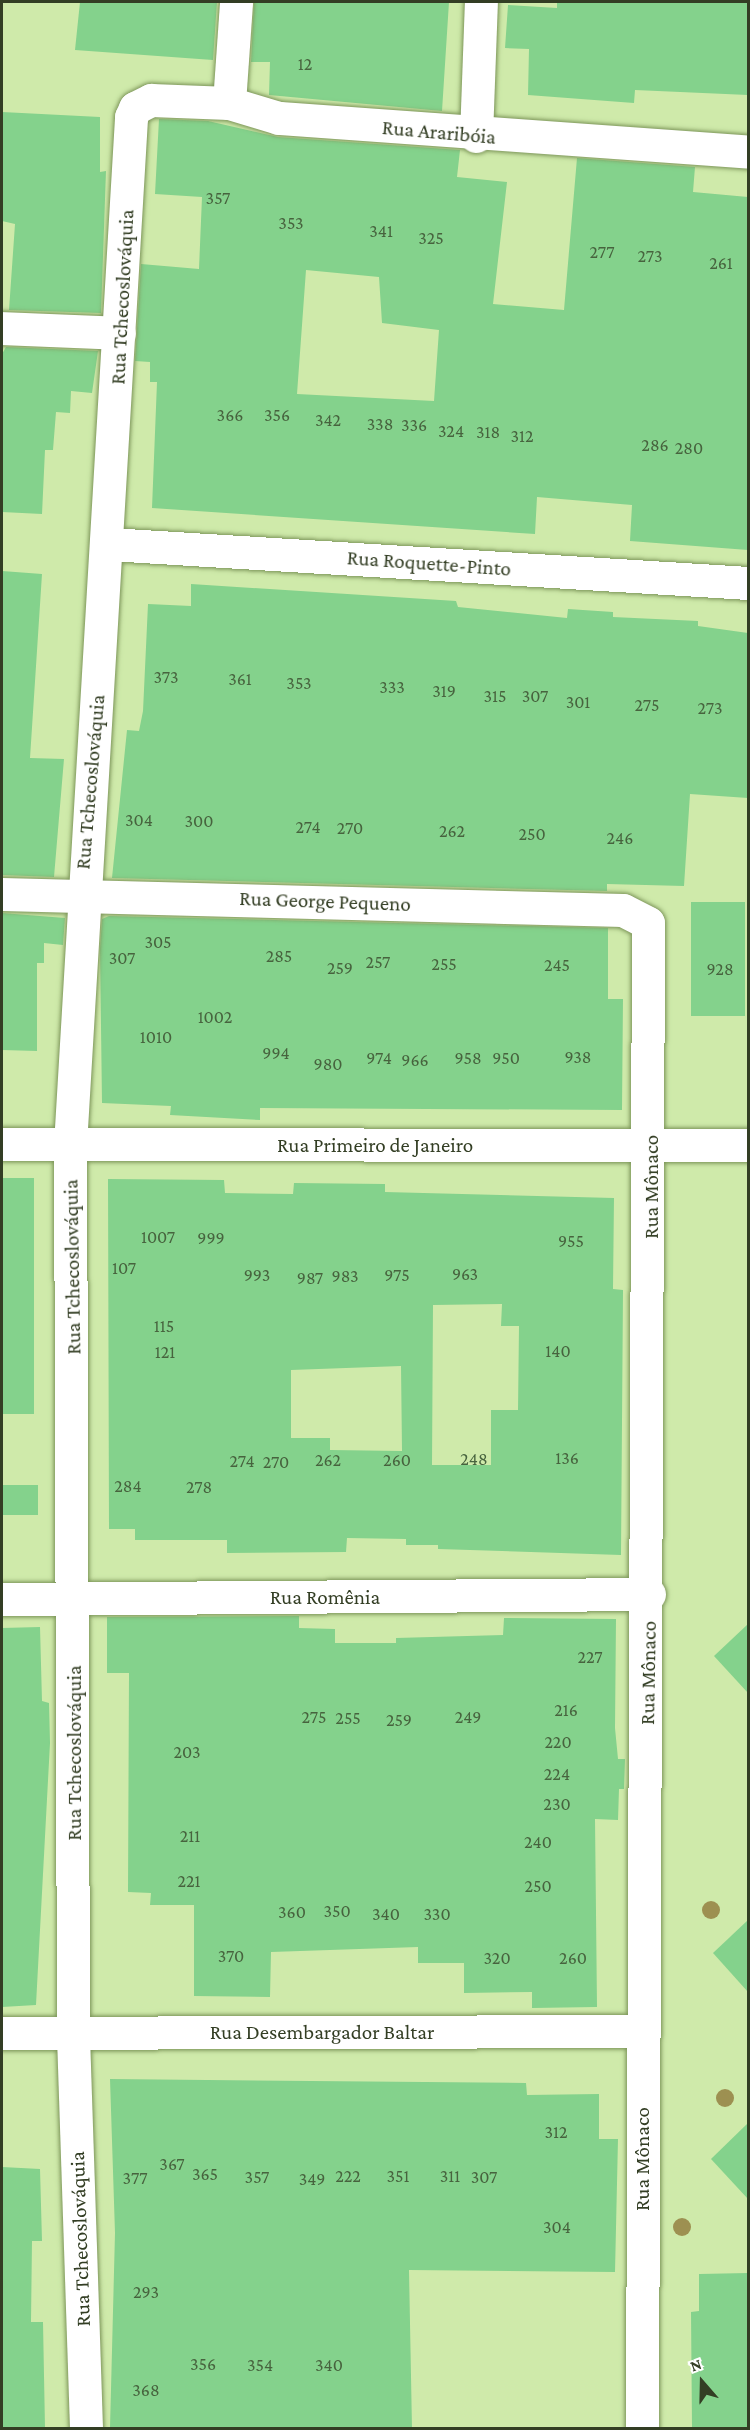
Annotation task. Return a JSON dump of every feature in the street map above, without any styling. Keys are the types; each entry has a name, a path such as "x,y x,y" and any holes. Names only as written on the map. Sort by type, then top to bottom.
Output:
{"street":[{"path":"229,103 236,2"},
{"path":"476,136 482,2"},
{"name":"Rua Araribóia","path":"135,108 150,100 229,103 279,118 476,136 748,153"},
{"name":"Rua Tchecoslováquia","path":"86,2428 73,2032 75,1599 70,1145 81,893 109,544 119,333 135,108"},
{"path":"2,328 119,333"},
{"name":"Rua Roquette-Pinto","path":"109,544 748,583"},
{"name":"Rua George Pequeno","path":"2,894 81,893 623,910 646,918"},
{"name":"Rua Mônaco","path":"642,2428 642,2031 649,1594 652,933 646,918"},
{"name":"Rua Primeiro de Janeiro","path":"2,1144 748,1145"},
{"name":"Rua Romênia","path":"2,1599 649,1594"},
{"name":"Rua Desembargador Baltar","path":"2,2033 642,2031"}],"building":[{"path":"80,2 217,2 213,60 75,50"},
{"path":"254,2 449,2 442,111 269,95 270,62 251,62"},
{"path":"557,2 748,2 748,95 635,90 634,103 528,95 529,49 505,48 508,5 557,8"},
{"path":"2,112 100,117 100,172 106,171 101,313 9,310 15,224 2,221"},
{"path":"159,119 208,121 278,137 460,150 457,177 507,182 493,304 564,310 577,158 695,167 693,192 748,197 748,550 630,541 632,505 537,497 535,534 152,508 157,382 150,382 150,362 135,361 141,264 199,269 202,197 155,194","holes":["306,270 379,277 382,323 439,330 434,401 297,394"]},
{"path":"6,347 98,351 92,393 71,391 70,413 56,412 53,450 45,450 42,514 2,512 2,354"},
{"path":"2,571 42,574 30,758 64,759 54,877 2,875"},
{"path":"191,584 456,601 458,607 567,618 568,609 613,612 613,617 698,621 698,626 748,633 748,798 690,794 684,886 607,884 607,891 112,878 127,730 139,731 143,711 148,604 191,606"},
{"path":"691,902 745,902 745,1016 691,1016"},
{"path":"2,913 65,918 63,945 44,943 44,963 37,963 37,1051 2,1050"},
{"path":"109,916 608,928 608,999 623,999 622,1110 260,1108 260,1120 170,1115 171,1106 102,1103 100,949 102,919"},
{"path":"2,1178 34,1178 34,1414 2,1414"},
{"path":"108,1179 224,1180 225,1193 293,1194 294,1183 385,1184 385,1192 614,1198 613,1289 623,1290 621,1555 438,1549 438,1545 406,1545 406,1539 347,1538 346,1552 227,1553 227,1540 135,1540 135,1529 109,1529","holes":["502,1304 501,1326 519,1326 518,1410 491,1410 491,1465 432,1465 433,1305","401,1366 402,1451 330,1450 330,1438 291,1438 291,1370"]},
{"path":"2,1485 38,1485 38,1515 2,1515"},
{"path":"299,1616 299,1628 335,1629 335,1643 396,1643 396,1638 503,1635 504,1618 616,1619 615,1728 618,1759 625,1759 624,1789 619,1789 618,1820 595,1819 597,2007 532,2008 532,1992 464,1993 464,1963 418,1963 418,1947 271,1952 270,1997 194,1996 194,1905 150,1905 151,1893 128,1892 129,1673 107,1673 107,1617"},
{"path":"748,1624 748,1693 714,1656"},
{"path":"40,1627 42,1701 49,1703 50,1743 36,2005 2,2007 2,1628"},
{"path":"748,1920 748,1992 713,1953"},
{"path":"110,2079 526,2083 527,2095 599,2094 599,2139 618,2139 615,2272 409,2270 412,2428 110,2428 115,2233"},
{"path":"748,2123 748,2199 711,2159"},
{"path":"2,2167 40,2169 42,2241 32,2241 31,2322 43,2322 45,2428 2,2428"},
{"path":"748,2273 748,2428 692,2428 691,2312 699,2311 699,2274"}]}
